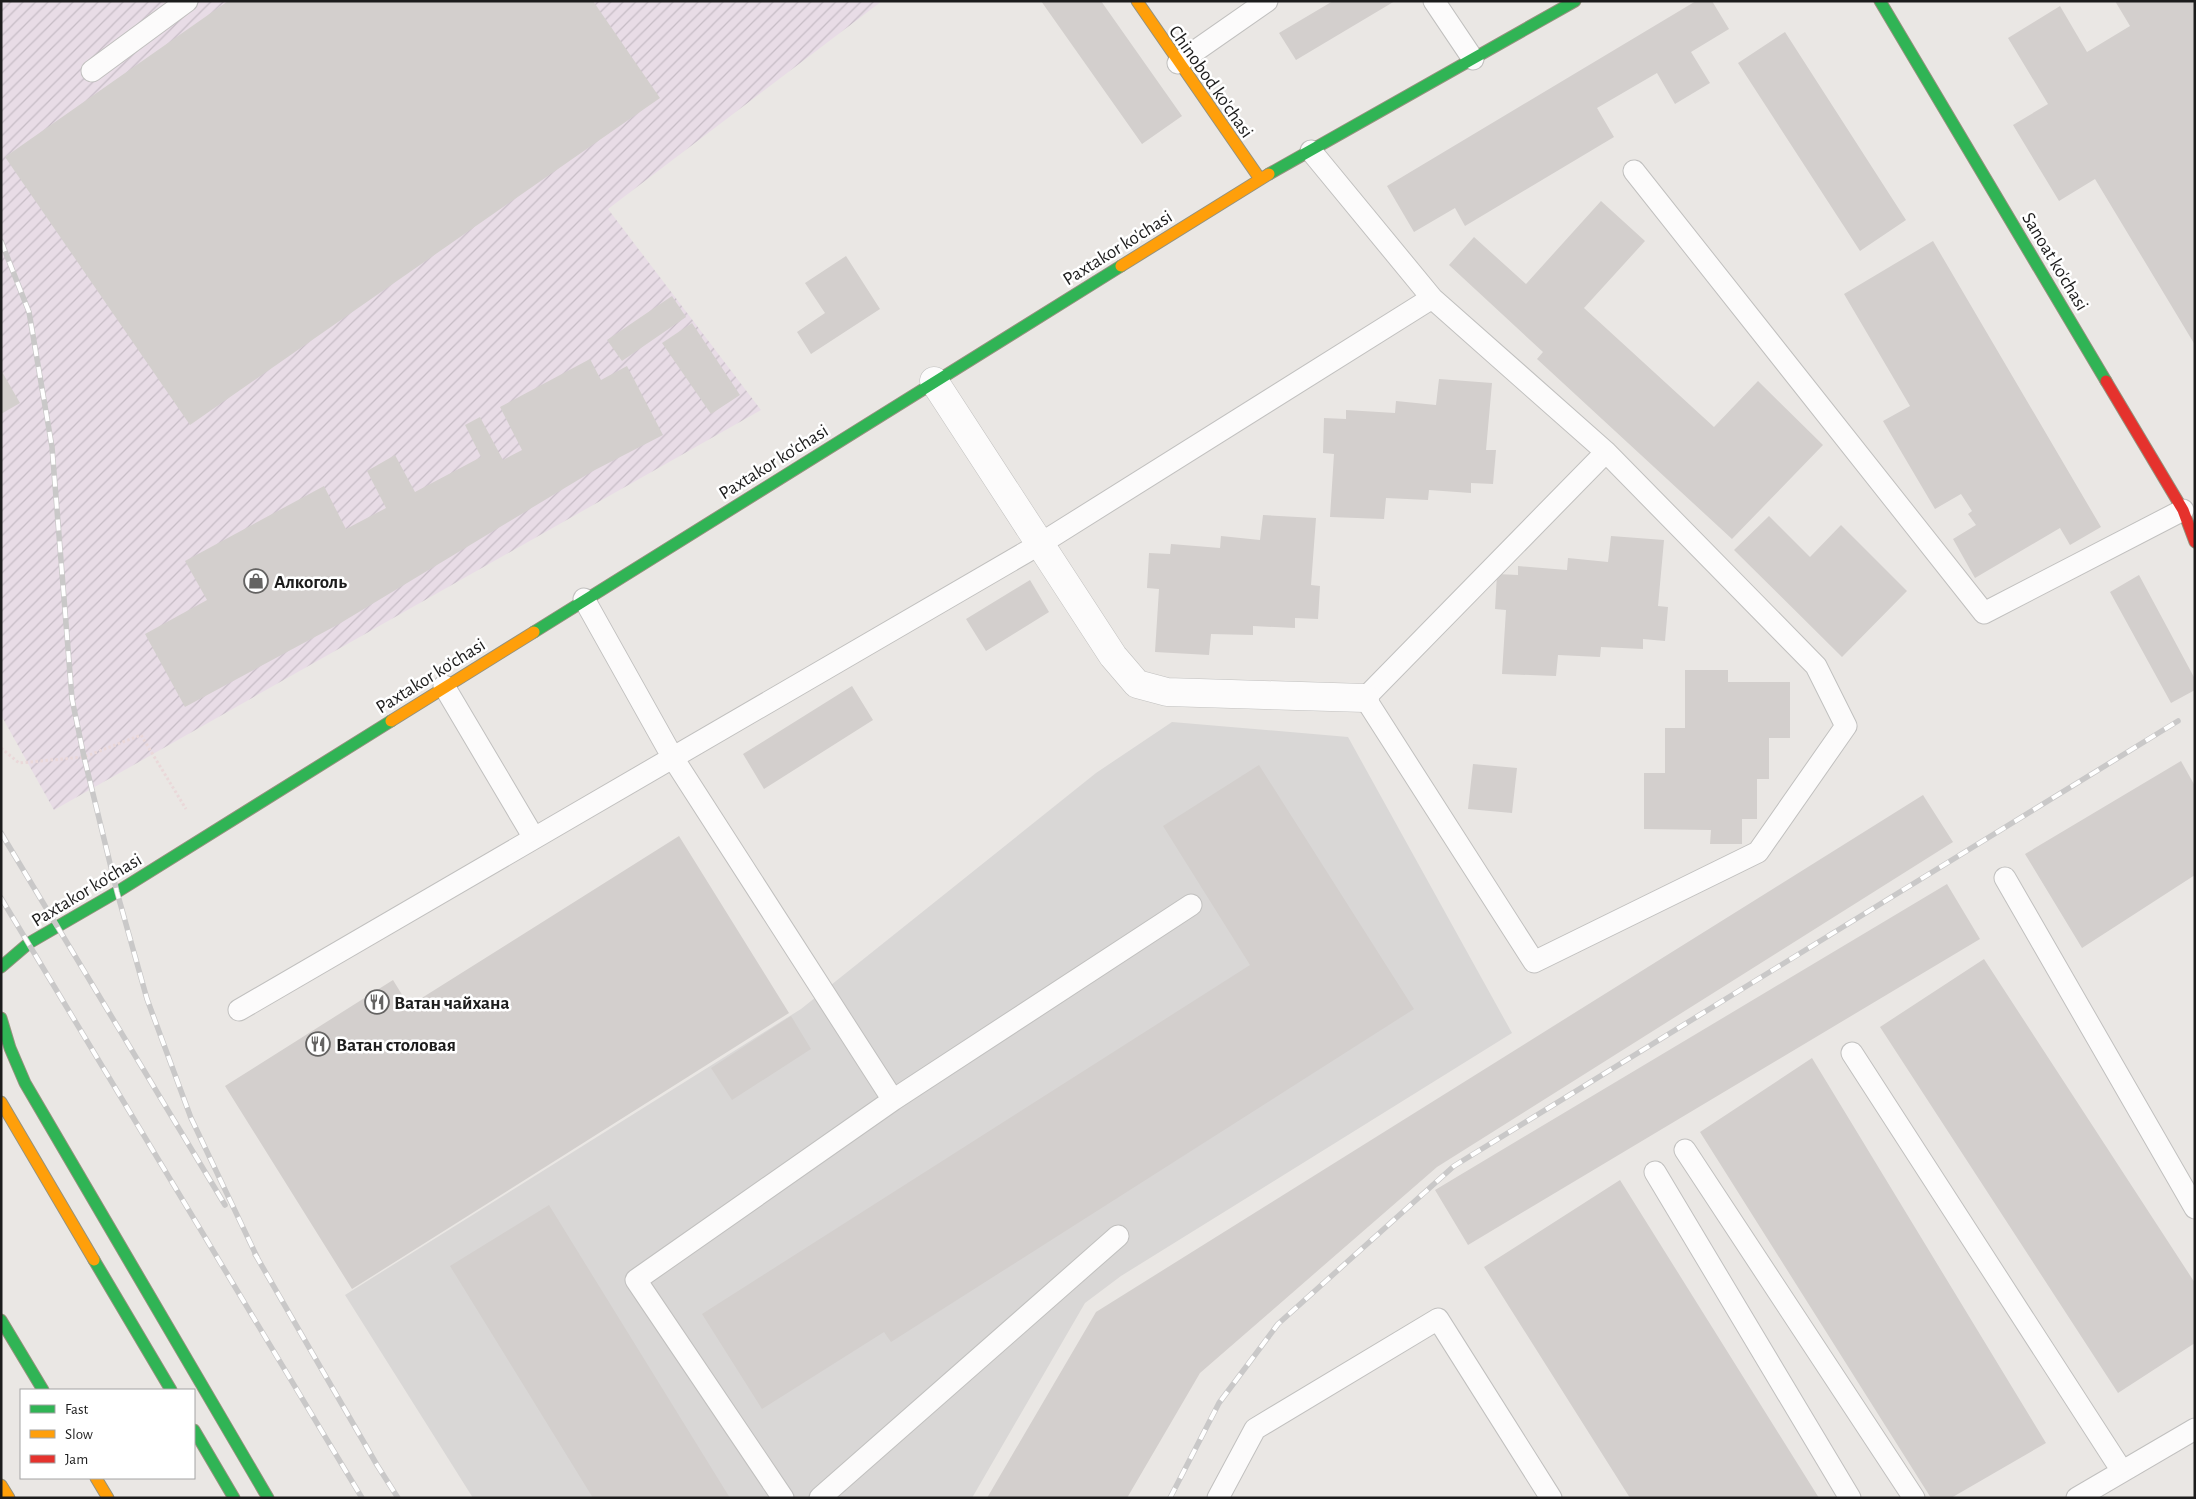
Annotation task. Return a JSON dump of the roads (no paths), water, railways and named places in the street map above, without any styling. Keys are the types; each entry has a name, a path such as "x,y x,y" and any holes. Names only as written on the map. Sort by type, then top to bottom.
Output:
{"main road":[{"name":"Chinobod ko'chasi","path":"1137,1 1178,63 1260,179"},
{"name":"Paxtakor ko'chasi","path":"1,967 29,943 204,838 934,380 1260,179 1575,1"},
{"name":"Sanoat ko'chasi","path":"1880,1 2183,510 2195,542"},
{"path":"1,1018 10,1048 26,1083 268,1498"},
{"path":"1,1102 169,1389"},
{"path":"1,1320 42,1389"},
{"path":"195,1432 234,1498"},
{"path":"97,1479 108,1498"},
{"path":"1,1485 9,1498"}],"street":[{"path":"934,380 1112,656 1137,684 1167,692 1365,698"}],"lane":[{"path":"92,71 186,1"},
{"path":"1178,63 1267,1"},
{"path":"1434,1 1473,59"},
{"path":"1311,151 1432,298 1606,452 1816,666 1846,726 1758,852 1534,962 1365,698 1606,452"},
{"path":"1634,171 1984,613 2183,510"},
{"path":"239,1010 1040,544 1432,298"},
{"path":"584,599 673,758 893,1100"},
{"path":"444,686 534,838"},
{"path":"2005,878 2195,1208"},
{"path":"782,1498 636,1280 893,1100 1191,904"},
{"path":"1852,1053 2122,1472"},
{"path":"1685,1150 1914,1498"},
{"path":"1655,1172 1850,1498"},
{"path":"820,1498 1118,1236"},
{"path":"1218,1498 1255,1429 1438,1319 1551,1498"},
{"path":"2077,1498 2195,1429"}],"railway":[{"path":"1,241 29,312 52,447 72,699 117,892 147,999 191,1118 258,1259"},
{"path":"1170,1498 1219,1403 1278,1324 1454,1166 2178,721"},
{"path":"1,833 225,1205"},
{"path":"1,898 362,1498"},
{"path":"255,1254 398,1498"}],"place":[{"name":"Алкоголь","path":"256,581"},
{"name":"Ватан чайхана","path":"377,1002"},
{"name":"Ватан столовая","path":"318,1044"}]}
